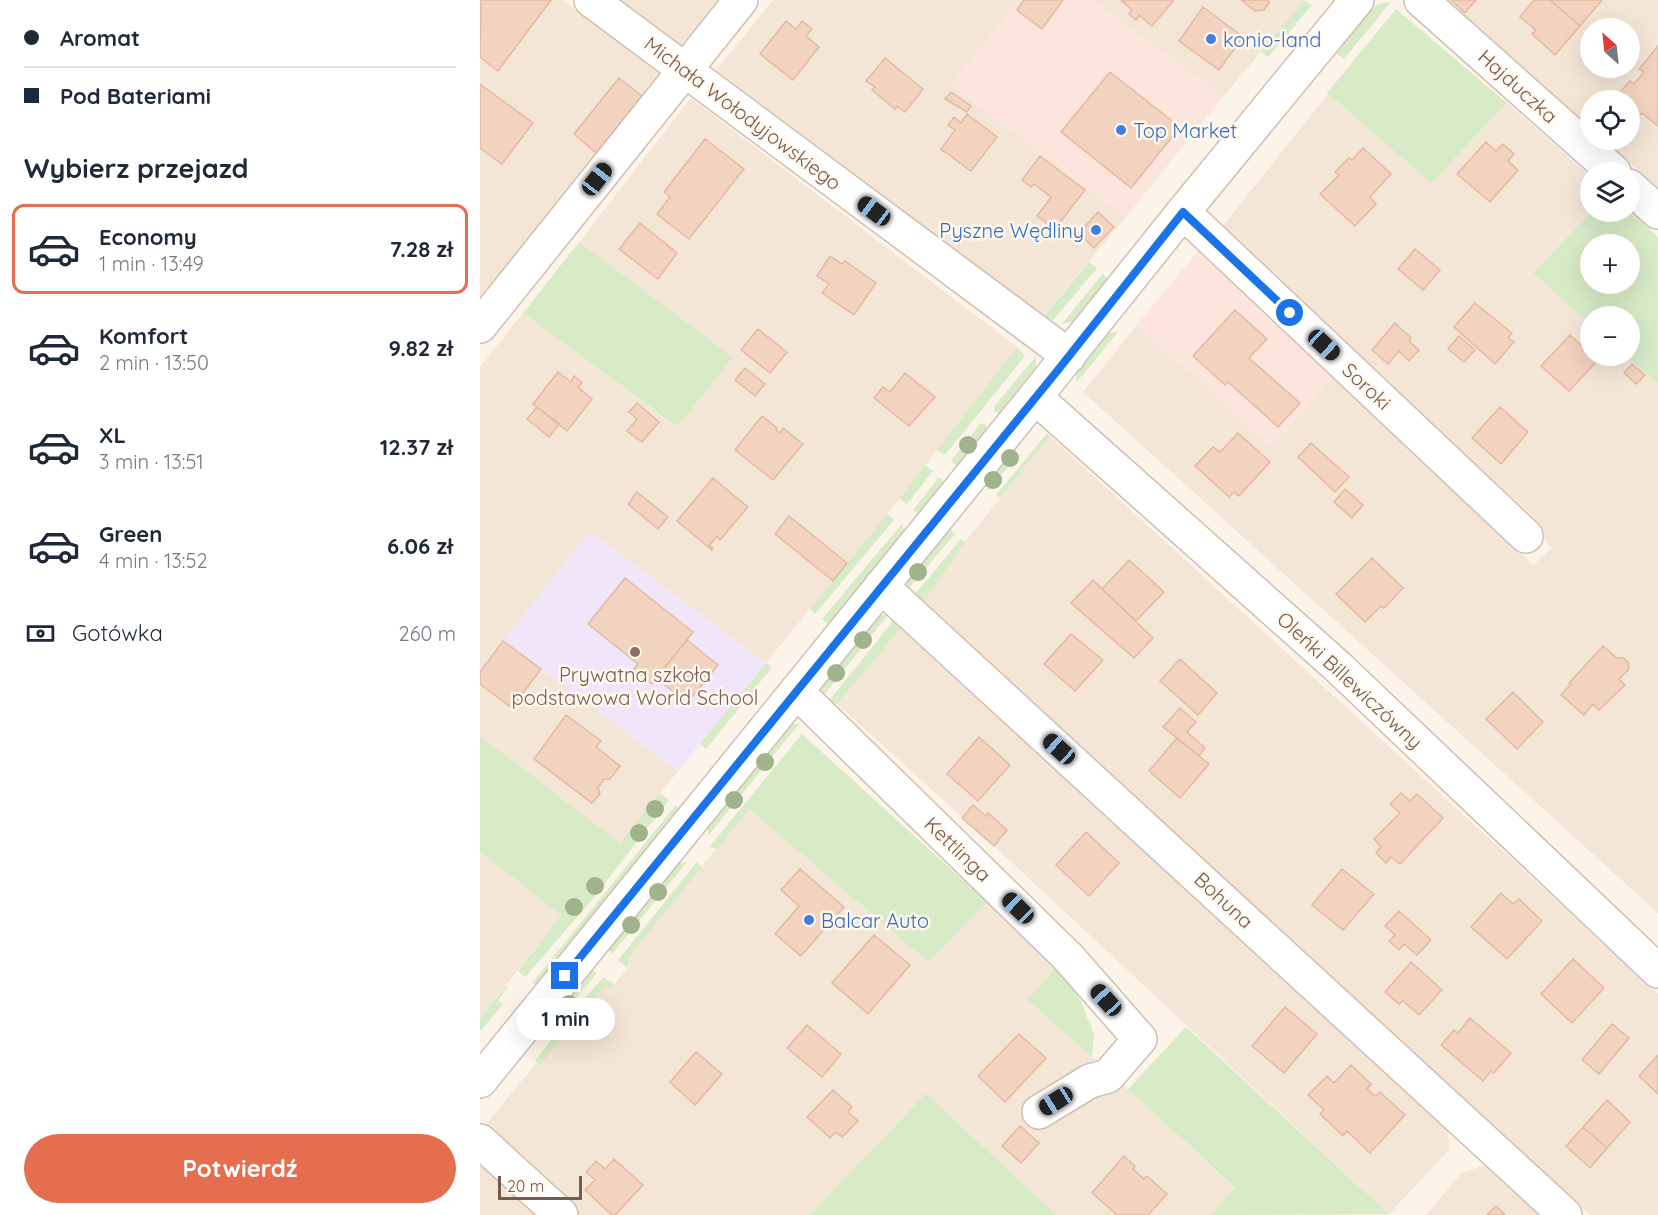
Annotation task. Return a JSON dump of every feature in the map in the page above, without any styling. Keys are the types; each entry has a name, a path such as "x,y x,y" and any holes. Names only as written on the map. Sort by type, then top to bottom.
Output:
{"street":[{"name":"Michała Wołodyjowskiego","path":"591,0 1069,356"},
{"path":"480,326 741,0"},
{"path":"480,1081 1357,0"},
{"name":"Hajduczka","path":"1422,0 1603,162"},
{"path":"1640,196 1658,212"},
{"name":"Soroki","path":"1183,212 1526,536"},
{"name":"Oleńki Billewiczówny","path":"1035,397 1337,666 1658,971"},
{"name":"Bohuna","path":"881,586 1565,1215"},
{"name":"Kettlinga","path":"796,691 1068,957 1140,1039 1108,1076 1090,1081 1040,1112"},
{"path":"480,1141 561,1215"}],"shaded area":[{"path":"480,0 563,0 661,74 480,303"},
{"path":"614,0 719,0 678,49"},
{"path":"773,0 1019,0 951,85 1126,217 1042,317 713,74"},
{"path":"1019,0 1093,0 1223,97 1126,217 951,85"},
{"path":"1093,0 1304,0 1223,97"},
{"path":"1445,0 1658,0 1658,187 1640,171 1640,162 1629,162 1615,150 1640,150 1640,90 1580,90 1580,118"},
{"path":"1328,94 1431,183 1507,103 1580,167 1582,222 1534,273 1580,315 1580,366 1637,366 1658,384 1658,913 1083,392 1137,325 1271,446 1338,371 1533,565 1551,549 1533,516 1217,233"},
{"path":"691,98 1017,347 892,508 766,663 590,532 504,641 678,771 620,844 480,736 480,367 523,313 676,427 733,357 579,242"},
{"path":"1200,249 1338,371 1271,447 1137,325"},
{"path":"1050,436 1658,993 1658,1215 1590,1215 922,605 965,542"},
{"name":"Prywatna szkoła podstawowa World School","path":"590,531 766,663 678,771 503,641"},
{"path":"903,626 1448,1127 1449,1150 1389,1214 994,846 837,704"},
{"path":"749,809 928,962 987,902 1059,964 1029,1000 1235,1189 1211,1215 1056,1215 926,1093 810,1215 578,1215 483,1128 537,1062 540,1064 603,987 613,986 629,967 628,956"},
{"path":"480,852 561,915 480,1018"},
{"path":"480,1161 539,1215 480,1215"},
{"path":"1489,1164 1545,1215 1426,1215 1461,1173"}],"green space":[{"path":"1304,0 1312,5 1268,57 1261,52"},
{"path":"1391,2 1344,59 1337,54 1371,9 1379,4"},
{"path":"1396,9 1507,103 1431,183 1327,93"},
{"path":"1640,221 1658,237 1658,384 1637,366 1640,366 1640,306 1580,306 1580,315 1533,273 1581,222"},
{"path":"579,242 733,357 677,427 523,313"},
{"path":"1089,262 1097,268 1053,320 1046,317 1040,324 1043,317"},
{"path":"1103,273 1108,280 1075,321 1062,324"},
{"path":"1118,332 1076,383 1076,372 1109,333"},
{"path":"1017,347 1025,356 945,455 937,450"},
{"path":"1036,356 1036,367 998,414 994,411 994,407"},
{"path":"980,424 988,427 956,465 951,461"},
{"path":"1047,433 1050,436 1000,498 996,495"},
{"path":"1014,448 1018,455 989,490 985,484"},
{"path":"925,465 933,471 907,504 899,499"},
{"path":"939,477 944,482 917,513 913,510"},
{"path":"887,514 894,520 815,614 810,609"},
{"path":"901,525 905,530 828,624 822,619"},
{"path":"951,530 955,534 908,589 907,580 947,531"},
{"path":"961,539 965,542 922,605 914,595"},
{"path":"878,615 888,615 822,697 821,686"},
{"path":"893,621 903,626 837,704 829,701"},
{"path":"766,663 772,667 706,749 700,744"},
{"path":"790,724 799,724 708,836 708,825"},
{"path":"802,734 987,902 928,962 749,809 716,850 710,846"},
{"path":"480,736 620,843 660,793 669,800 592,900 525,977 518,971 561,915 480,852"},
{"path":"676,805 678,808 537,985 532,983"},
{"path":"687,862 612,954 609,949 678,863"},
{"path":"697,862 702,867 629,956 628,968 618,960"},
{"path":"1059,964 1080,1000 1094,1034 1092,1057 1028,1000"},
{"path":"591,970 597,973 546,1035 541,1034"},
{"path":"603,977 614,984 613,986 603,988 540,1065 535,1060"},
{"path":"506,986 508,987 498,1000 503,1004 480,1032 480,1018"},
{"path":"1186,1027 1389,1214 1211,1215 1235,1188 1128,1089"},
{"path":"926,1093 1056,1215 810,1215"}],"building":[{"path":"481,0 551,0 498,71 480,57"},
{"path":"1024,0 1063,0 1042,29 1017,10"},
{"path":"1121,0 1174,0 1152,26 1139,15 1136,20 1129,14 1132,10"},
{"path":"1241,0 1268,0 1269,3 1264,10 1255,11"},
{"path":"1451,0 1476,0 1465,13"},
{"path":"1534,0 1550,0 1580,26 1555,55 1532,34 1536,30 1520,17"},
{"path":"1550,0 1602,0 1587,18 1580,18 1580,26"},
{"name":"konio-land","path":"1203,7 1243,37 1219,70 1179,41"},
{"path":"786,21 796,29 802,21 812,29 806,36 819,47 793,80 760,54"},
{"path":"1658,46 1658,126 1642,113 1640,116 1640,90 1622,90 1630,81 1634,84 1640,78 1644,72 1640,68"},
{"path":"885,58 923,89 905,112 897,106 895,109 872,90 875,87 866,81"},
{"name":"Top Market","path":"1110,72 1180,127 1131,188 1061,132"},
{"path":"619,78 642,96 596,153 574,134"},
{"path":"480,84 533,123 502,164 480,148"},
{"path":"951,92 971,106 967,112 945,99"},
{"path":"967,114 997,137 971,171 941,149 955,130 948,125 954,117 961,123"},
{"path":"705,139 744,169 689,239 657,214 670,197 664,192"},
{"path":"1486,142 1496,151 1503,144 1514,154 1508,161 1518,170 1490,202 1457,174"},
{"path":"1363,148 1391,174 1370,197 1376,204 1355,226 1320,194 1339,175 1335,172 1349,158 1352,160"},
{"path":"1040,156 1085,190 1055,229 1037,216 1051,197 1034,184 1031,187 1022,180"},
{"name":"Pyszne Wędliny","path":"1098,212 1114,227 1094,248 1079,233"},
{"path":"640,223 677,253 658,279 619,249"},
{"path":"1415,249 1440,270 1423,290 1398,269"},
{"path":"830,256 842,264 845,261 876,283 854,315 822,293 829,284 817,276"},
{"path":"1475,303 1512,333 1508,338 1514,342 1495,364 1454,327"},
{"path":"1235,310 1267,339 1249,358 1300,403 1278,427 1228,382 1225,385 1193,356"},
{"path":"1395,323 1411,338 1409,341 1419,350 1409,361 1399,351 1388,364 1372,350"},
{"path":"758,329 787,352 770,373 741,350"},
{"path":"1570,335 1580,344 1580,366 1592,366 1569,391 1541,366"},
{"path":"1459,336 1475,350 1464,362 1448,349"},
{"path":"1630,366 1634,366 1645,375 1636,384 1624,373"},
{"path":"745,368 765,384 755,396 735,380"},
{"path":"558,372 571,382 574,376 582,383 578,387 592,399 567,431 533,404"},
{"path":"905,373 935,397 909,426 874,398 883,387 890,392"},
{"path":"637,403 659,422 642,442 627,431 637,419 629,412"},
{"path":"537,407 559,424 549,437 527,419"},
{"path":"1500,407 1528,432 1501,464 1472,438"},
{"path":"762,416 780,433 783,428 803,444 773,480 735,450"},
{"path":"1238,433 1270,462 1239,496 1234,492 1229,497 1195,466 1213,447 1220,452"},
{"path":"1311,443 1349,477 1335,492 1298,457"},
{"path":"713,478 748,507 720,540 717,536 709,546 713,548 712,550 677,521"},
{"path":"1345,489 1363,505 1352,518 1334,502"},
{"path":"637,492 668,517 658,529 628,504"},
{"path":"789,516 847,563 833,581 775,534"},
{"path":"1372,558 1403,588 1384,608 1381,606 1365,622 1336,594"},
{"path":"1129,560 1164,592 1136,621 1102,589"},
{"path":"625,578 693,632 652,684 634,669 638,664 588,624"},
{"path":"1093,580 1153,638 1134,658 1071,603"},
{"path":"1071,634 1103,660 1075,691 1044,664"},
{"path":"687,640 718,665 693,696 688,692 682,699 656,678"},
{"path":"503,641 541,669 512,708 480,684 480,672"},
{"path":"1603,646 1617,658 1623,658 1628,662 1629,669 1619,679 1625,685 1599,710 1593,704 1584,715 1561,695"},
{"path":"1180,659 1217,693 1198,715 1160,681"},
{"path":"1513,692 1543,722 1517,749 1486,719"},
{"path":"1180,708 1196,722 1187,732 1205,748 1199,756 1163,727"},
{"path":"566,715 601,741 596,747 620,766 610,779 604,779 598,788 600,794 592,803 534,759"},
{"path":"979,737 1010,765 978,801 947,774"},
{"path":"1177,738 1209,764 1180,798 1149,771"},
{"path":"1401,793 1410,801 1417,794 1443,818 1400,864 1391,857 1386,863 1376,853 1381,847 1374,839 1400,813 1390,804"},
{"path":"973,805 986,816 988,813 1007,830 994,846 962,818"},
{"path":"1086,832 1119,863 1089,896 1056,865"},
{"name":"Balcar Auto","path":"800,869 844,907 801,956 775,934 799,906 781,890"},
{"path":"1342,869 1374,894 1343,930 1312,905"},
{"path":"1501,893 1513,904 1519,899 1542,921 1507,959 1471,927"},
{"path":"1399,911 1431,940 1417,955 1404,944 1399,950 1389,941 1395,935 1385,926"},
{"path":"874,935 910,965 868,1014 832,983"},
{"path":"1573,959 1604,988 1572,1023 1541,994"},
{"path":"1411,962 1442,990 1419,1015 1403,1001 1399,1004 1385,992"},
{"path":"1285,1007 1317,1034 1284,1073 1252,1046"},
{"path":"1470,1018 1511,1053 1494,1073 1491,1071 1483,1081 1441,1045 1454,1030 1458,1033"},
{"path":"1612,1024 1629,1038 1599,1074 1582,1060"},
{"path":"807,1025 841,1054 822,1077 787,1048"},
{"path":"1019,1034 1046,1058 1005,1102 978,1076"},
{"path":"696,1052 722,1074 695,1105 670,1082"},
{"path":"1658,1055 1658,1094 1639,1076"},
{"path":"1351,1065 1371,1084 1367,1089 1375,1096 1380,1092 1405,1115 1370,1153 1347,1131 1343,1136 1320,1114 1324,1110 1308,1095 1327,1076 1334,1083"},
{"path":"833,1090 852,1107 848,1112 858,1121 842,1137 836,1132 830,1138 807,1117"},
{"path":"1607,1100 1630,1122 1607,1148 1583,1127"},
{"path":"1020,1126 1039,1143 1021,1163 1002,1146"},
{"path":"1583,1127 1607,1148 1590,1168 1566,1146"},
{"path":"1124,1156 1144,1179 1147,1176 1167,1194 1148,1215 1117,1215 1092,1193"},
{"path":"614,1159 643,1185 615,1215 612,1215 585,1190 595,1180 586,1172 596,1161 605,1169"},
{"path":"1496,1206 1505,1215 1487,1215"}],"place":[{"name":"konio-land","path":"1211,39"},
{"name":"Top Market","path":"1121,130"},
{"name":"Pyszne Wędliny","path":"1096,230"},
{"name":"Prywatna szkoła podstawowa World School","path":"635,652"},
{"name":"Balcar Auto","path":"809,920"}],"route":[{"path":"565,976 1058,370 1183,212 1290,313"}]}
